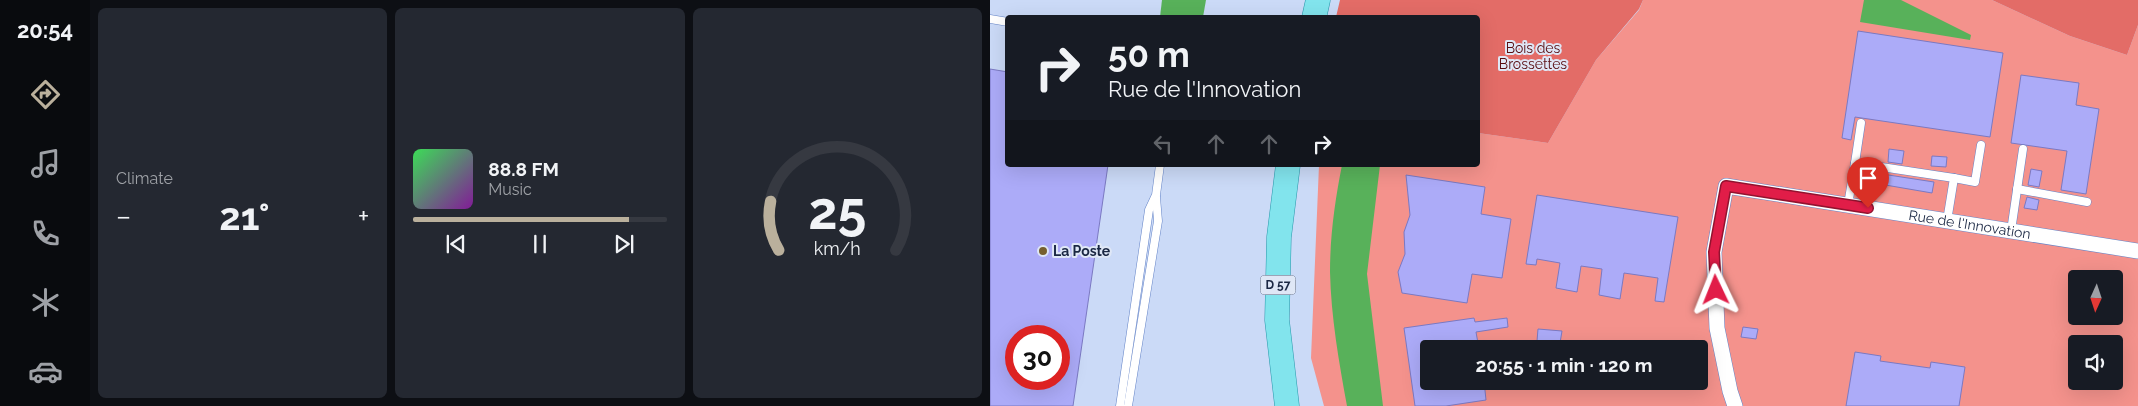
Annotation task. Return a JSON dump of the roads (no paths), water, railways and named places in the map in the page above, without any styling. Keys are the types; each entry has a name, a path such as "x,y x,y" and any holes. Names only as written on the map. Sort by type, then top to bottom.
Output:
{"main road":[{"path":"1315,15 1318,0"},
{"name":"D 57","path":"1287,406 1277,320 1279,237 1288,167"}],"street":[{"name":"Rue de l'Innovation","path":"1736,406 1730,391 1717,328 1714,252 1726,186 2138,251"}],"lane":[{"path":"990,19 1005,22"},
{"path":"1848,205 1861,123"},
{"path":"1855,163 1975,182 1981,145"},
{"path":"2011,231 2024,149"},
{"path":"1128,406 1158,221 1156,195 1160,167"},
{"path":"1947,221 1954,178"},
{"path":"2017,189 2087,202"},
{"path":"1120,406 1149,210 1156,195"}],"place":[{"name":"La Poste","path":"1043,251"}],"park label":[{"name":"Bois des Brossettes","path":"1533,56"}]}
